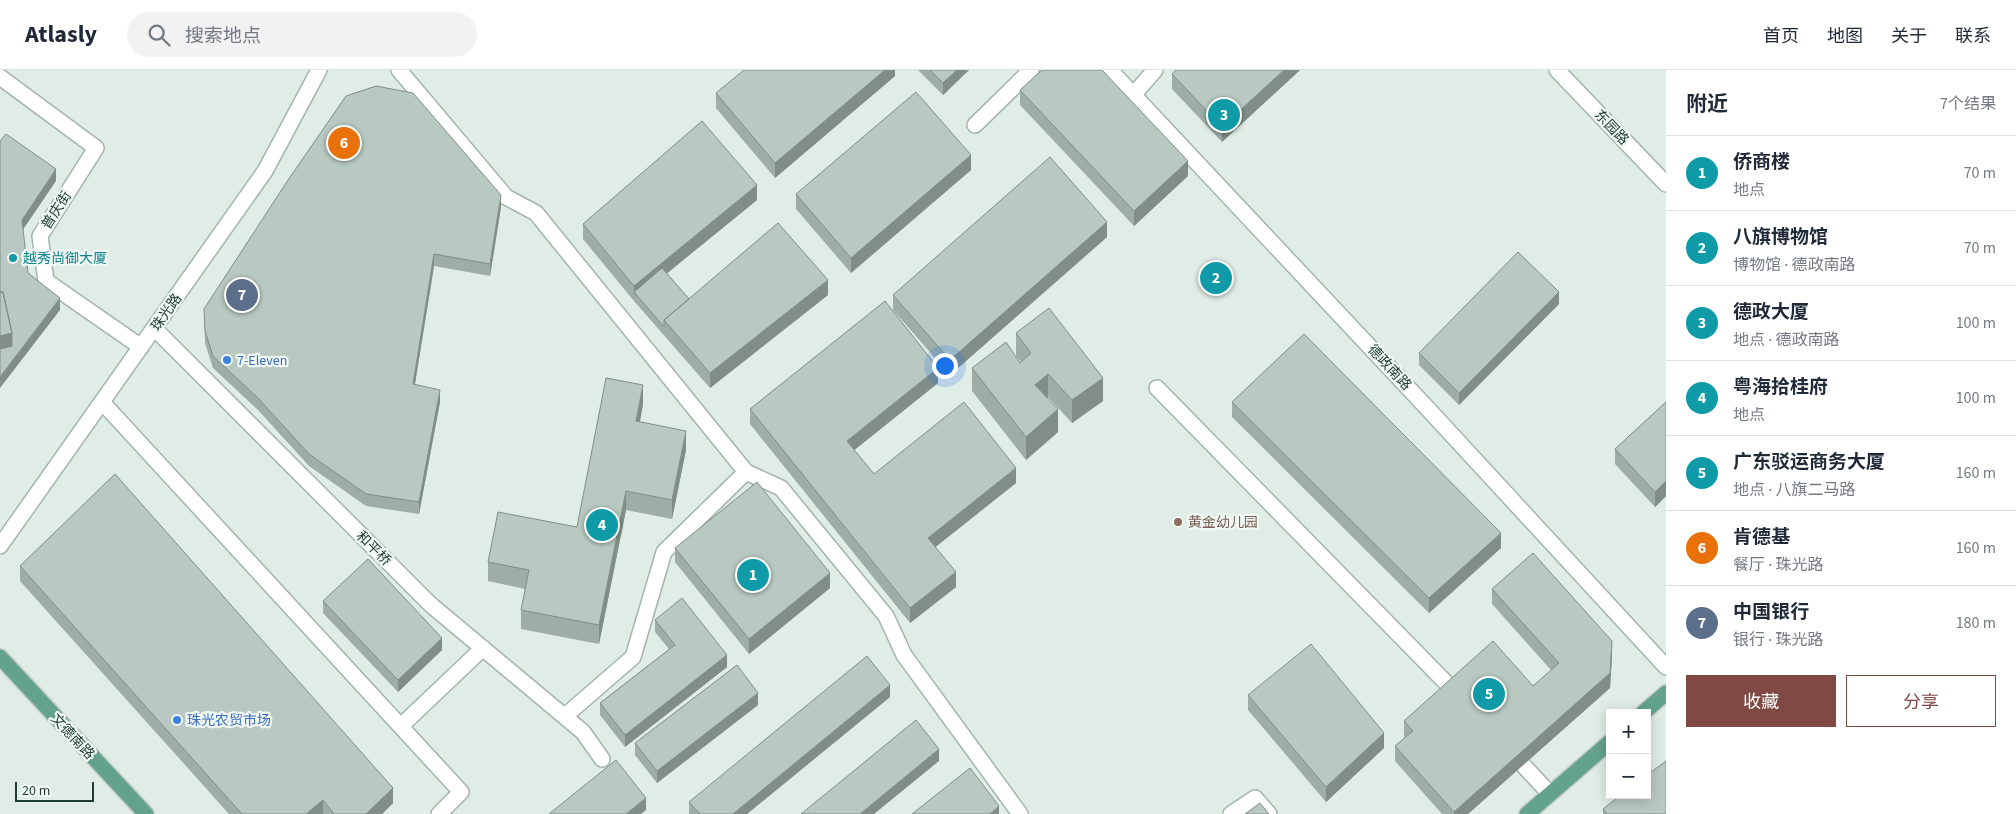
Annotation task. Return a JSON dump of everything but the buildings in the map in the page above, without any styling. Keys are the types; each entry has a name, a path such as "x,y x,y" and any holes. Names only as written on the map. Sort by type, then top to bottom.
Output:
{"main road":[{"name":"文德南路","path":"0,657 146,814"},
{"path":"1648,709 1666,693"},
{"path":"1527,814 1606,745"}],"street":[{"name":"珠光路","path":"0,546 265,171 319,70"},
{"path":"399,70 506,197 536,213 746,472 781,488 886,616 904,655 1020,814"},
{"path":"976,124 1031,70"},
{"name":"德政南路","path":"1110,70 1666,668"},
{"path":"1134,94 1155,70"},
{"name":"东园路","path":"1557,70 1666,184"},
{"name":"普庆街","path":"0,77 96,148 40,236 46,281 141,347"},
{"name":"和平桥","path":"154,328 431,606 584,732 602,759"},
{"path":"1157,388 1467,704"},
{"path":"102,402 462,792 439,814"},
{"path":"565,716 633,657 664,552 746,472"},
{"path":"401,726 483,648"},
{"path":"1500,739 1550,794"},
{"path":"1231,814 1254,798 1269,814"}],"place":[{"name":"德政大厦","path":"1224,115"},
{"name":"肯德基","path":"344,143"},
{"name":"越秀尚御大厦","path":"13,258"},
{"name":"八旗博物馆","path":"1216,278"},
{"name":"中国银行","path":"242,295"},
{"name":"7-Eleven","path":"227,360"},
{"name":"黄金幼儿园","path":"1178,522"},
{"name":"粤海拾桂府","path":"602,525"},
{"name":"侨商楼","path":"753,575"},
{"name":"广东驳运商务大厦","path":"1489,694"},
{"name":"珠光农贸市场","path":"177,720"}]}
